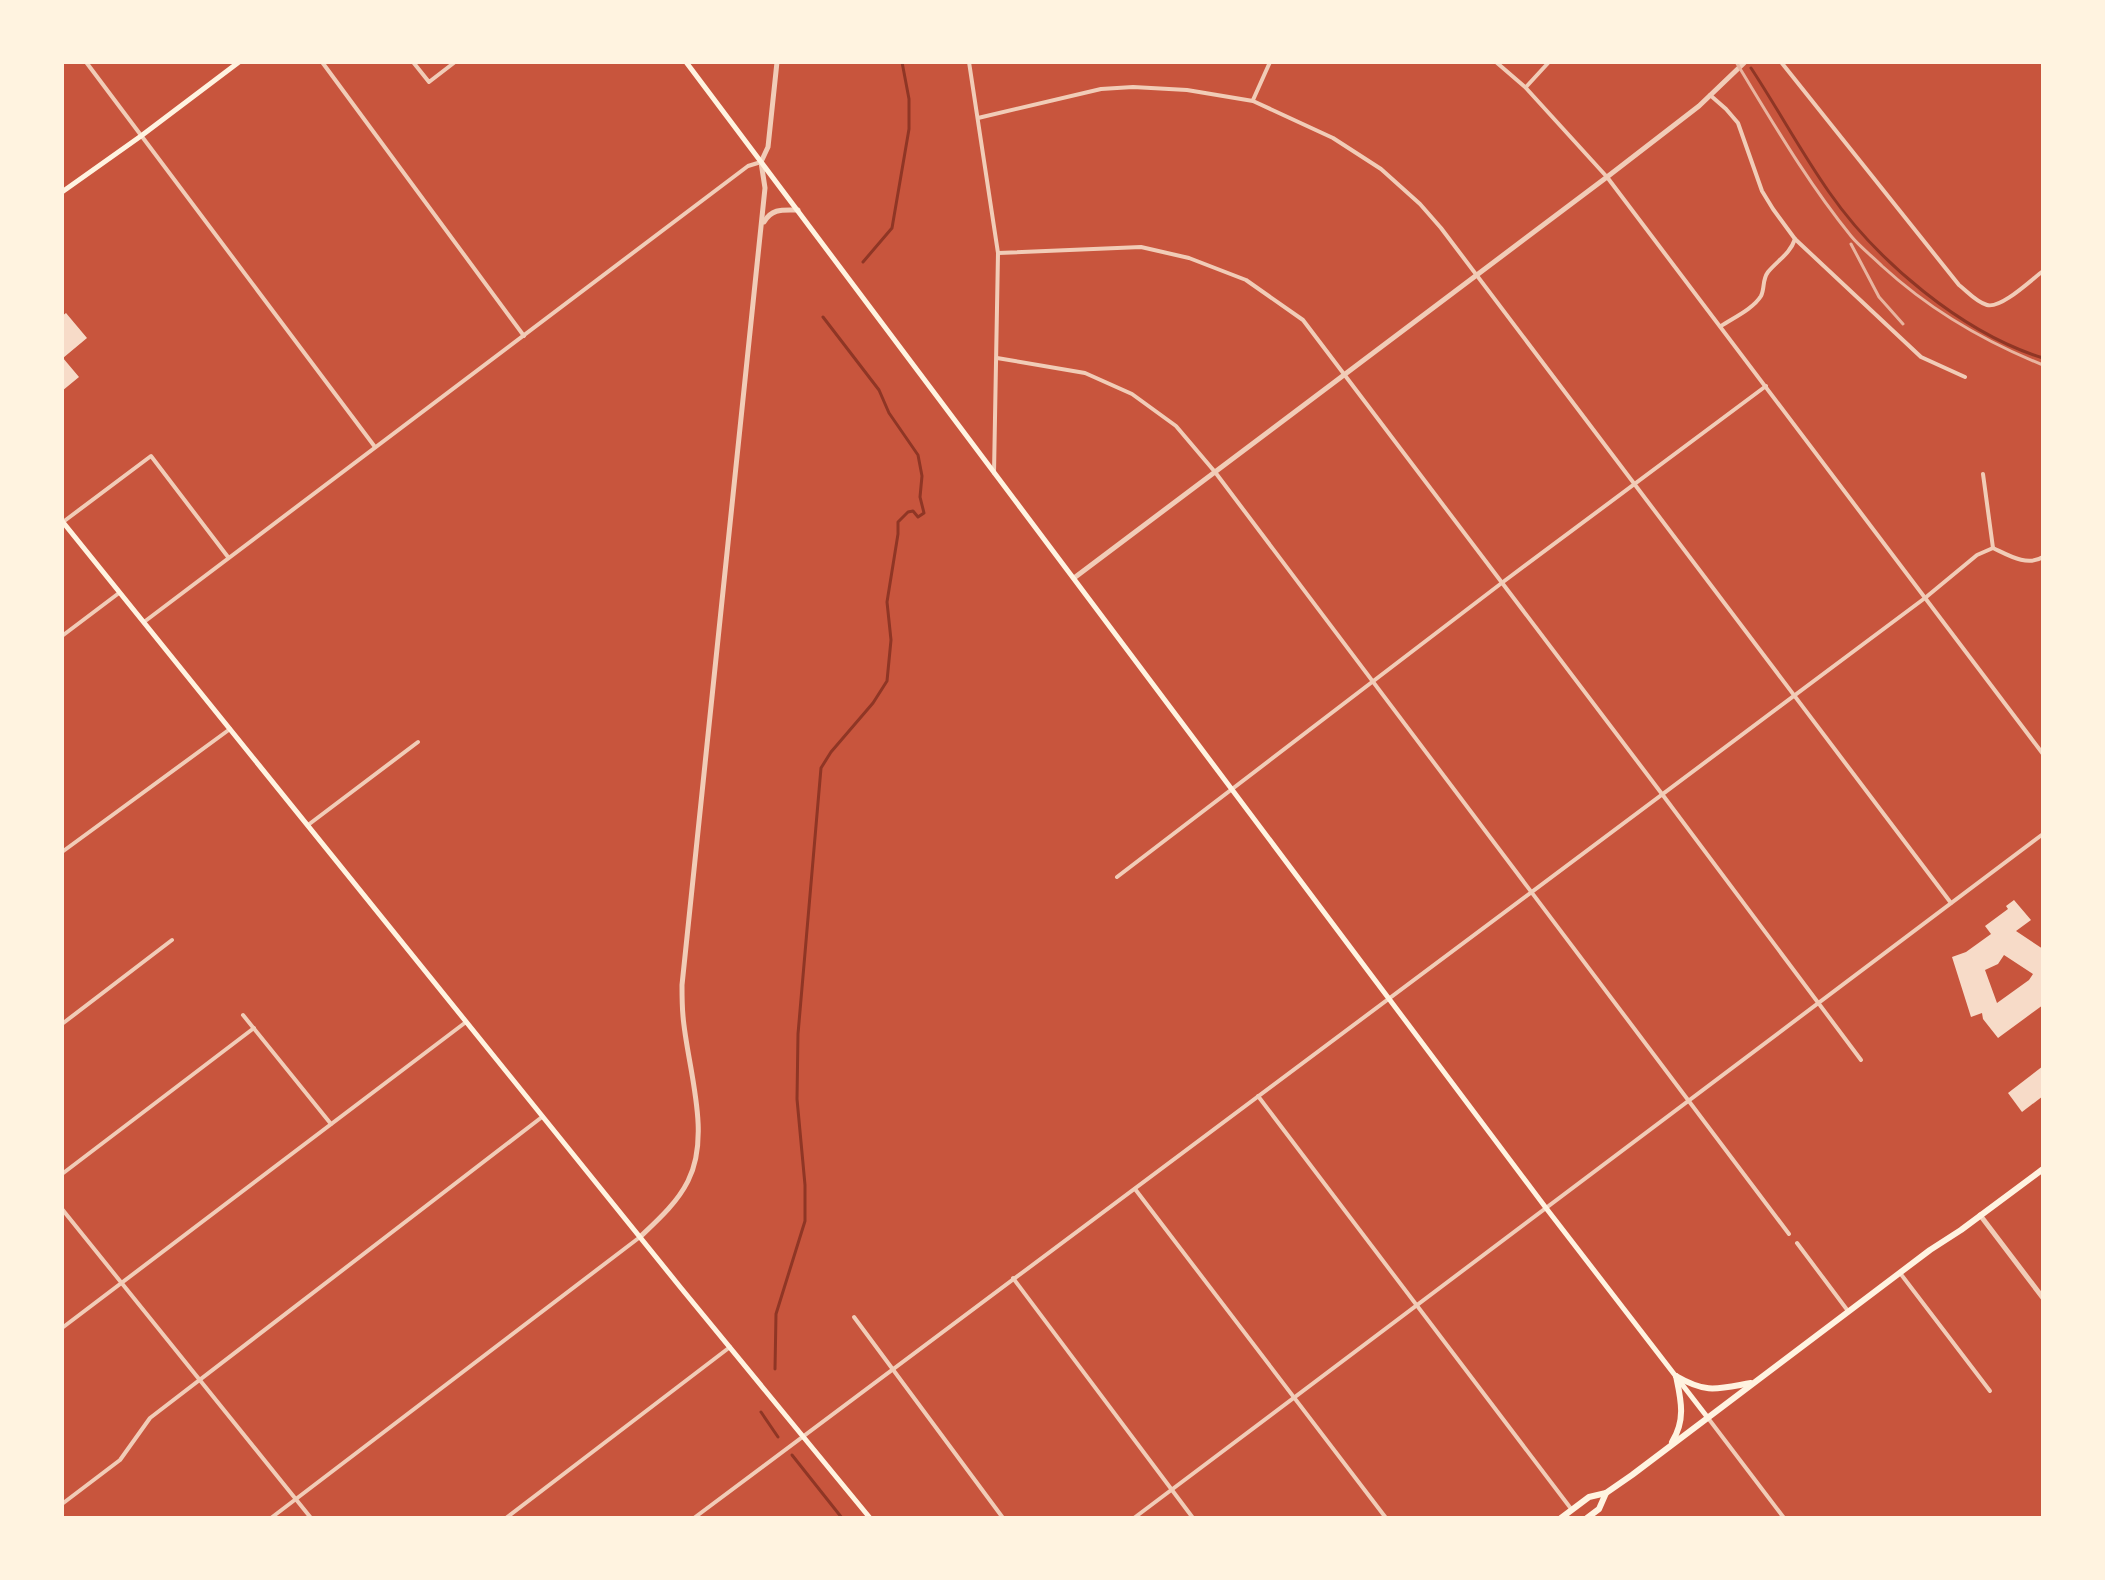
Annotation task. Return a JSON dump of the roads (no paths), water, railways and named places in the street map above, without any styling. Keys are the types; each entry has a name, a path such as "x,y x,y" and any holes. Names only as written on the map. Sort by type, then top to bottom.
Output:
{"main road":[{"path":"62,192 239,62"},
{"path":"686,62 1546,1208 1708,1418"},
{"path":"62,522 870,1518"},
{"path":"1561,1518 1589,1497 1606,1493 2043,1169"},
{"path":"1676,1376 1706,1389 1755,1382"},
{"path":"1669,1447 1676,1437 1682,1416 1676,1376"},
{"path":"1587,1518 1599,1509 1606,1493"}],"street":[{"path":"86,62 376,447"},
{"path":"322,62 524,336"},
{"path":"413,62 429,82 455,62"},
{"path":"271,1518 640,1237 670,1207 689,1181 698,1134 682,1015 682,985 761,230 765,188 761,162 768,147 777,62"},
{"path":"969,62 998,253 994,473"},
{"path":"1253,101 1270,62"},
{"path":"1496,62 1525,87 1607,177 2043,754"},
{"path":"1525,87 1549,62"},
{"path":"1074,578 1607,177 1710,95 1745,62"},
{"path":"1781,62 1959,285 1975,299 1988,306 1999,304 2043,271"},
{"path":"978,118 1101,89 1187,90 1253,101 1333,138 1381,169 1441,228 1951,903"},
{"path":"1710,95 1738,123 1762,191 1795,239 1921,357 1965,377"},
{"path":"144,622 748,166 761,162"},
{"path":"761,230 765,219 775,211 798,210"},
{"path":"1721,326 1757,301 1767,274 1790,252 1795,239"},
{"path":"998,253 1141,247 1189,258 1246,280 1303,320 1861,1060"},
{"path":"997,358 1085,373 1132,394 1176,426 1215,472 1789,1234"},
{"path":"1117,877 1766,386"},
{"path":"62,522 151,456 228,557"},
{"path":"1983,474 1993,548"},
{"path":"694,1518 1925,598 1977,555 1993,548 2020,561 2038,561 2043,557"},
{"path":"62,636 119,593"},
{"path":"62,852 230,729"},
{"path":"308,825 418,742"},
{"path":"1134,1518 2043,834"},
{"path":"62,1024 172,940"},
{"path":"243,1015 331,1124"},
{"path":"62,1328 466,1022"},
{"path":"62,1174 254,1028"},
{"path":"1258,1096 1572,1510"},
{"path":"62,1504 120,1460 150,1418 542,1117"},
{"path":"1135,1189 1386,1518"},
{"path":"62,1209 311,1518"},
{"path":"1980,1215 2043,1298"},
{"path":"1797,1243 1848,1311"},
{"path":"1900,1273 1990,1391"},
{"path":"1013,1278 1193,1518"},
{"path":"854,1317 1003,1518"},
{"path":"506,1518 730,1347"},
{"path":"1708,1418 1784,1518"}],"waterway":[{"path":"863,262 892,228 909,129 909,99 902,62"},
{"path":"1751,68 1829,192 1871,244 1952,313 2013,347 2043,358"},
{"path":"775,1369 776,1314 805,1221 797,1099 798,1034 821,768 887,681 891,640 887,602 898,522 908,512 913,511 918,517 924,513 918,455 889,413 879,390 823,317"},
{"path":"761,1412 778,1437"},
{"path":"792,1455 842,1518"}],"railway":[{"path":"1736,62 1805,173 1858,244 1900,282 1938,310 1978,335 2043,365"},
{"path":"1851,244 1879,297 1903,324"}]}
